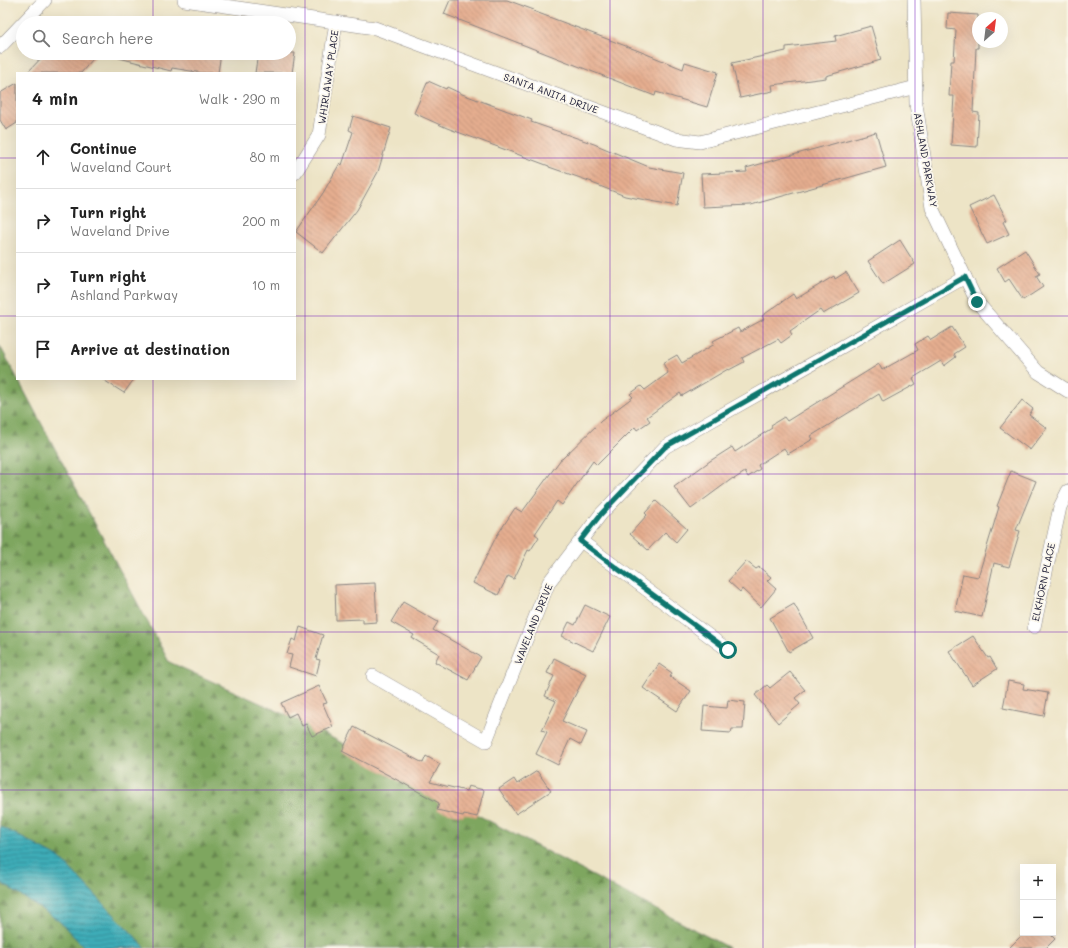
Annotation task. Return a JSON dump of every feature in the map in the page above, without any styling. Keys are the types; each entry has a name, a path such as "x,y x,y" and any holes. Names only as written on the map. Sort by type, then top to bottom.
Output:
{"street":[{"path":"30,16 45,0"},
{"name":"SANTA ANITA DRIVE","path":"184,0 230,3 375,28 676,139 700,142 916,88"},
{"name":"ASHLAND PARKWAY","path":"914,0 916,104 932,208 977,302 1038,372 1068,392"},
{"name":"WHIRLAWAY PLACE","path":"296,171 319,135 336,22"},
{"path":"0,47 16,30"},
{"name":"WAVELAND DRIVE","path":"373,676 486,741 549,582 601,514 665,447 965,277"},
{"name":"ELKHORN PLACE","path":"1034,627 1060,507 1068,491"},
{"path":"580,541 728,650"}],"green space":[{"path":"0,346 16,376 16,380 18,380 169,662 304,723 729,948 0,948"}],"water":[{"path":"0,826 60,858 146,948 85,948 58,920 0,882"}],"building":[{"path":"450,0 507,0 683,69 685,62 718,72 707,107 656,92 655,96 444,14"},
{"path":"948,13 972,15 972,48 976,48 973,112 979,113 977,147 951,145 954,96 949,96 951,61 954,61 956,30 947,29"},
{"path":"871,26 881,60 826,76 826,78 772,85 773,91 740,98 732,63 786,51 786,47 836,41 835,36"},
{"path":"39,60 92,60 82,72 28,72"},
{"path":"127,60 220,60 218,72 197,72 172,68 171,71"},
{"path":"257,60 294,60 292,72 255,72"},
{"path":"428,81 532,120 531,122 594,144 649,167 683,173 677,206 625,196 592,182 447,128 414,113"},
{"path":"16,84 16,124 6,130 0,120 0,93"},
{"path":"353,116 391,128 378,172 357,210 323,253 296,232 323,193 340,163 342,165 353,132 349,130"},
{"path":"876,132 886,167 751,205 703,207 701,174 747,172 746,168"},
{"path":"994,195 1007,220 1003,222 1009,234 987,244 969,207"},
{"path":"900,240 915,264 883,284 868,261"},
{"path":"1025,250 1040,274 1036,276 1043,287 1023,300 1009,279 1005,282 997,268"},
{"path":"846,272 859,293 823,314 820,310 790,331 792,335 781,343 778,339 742,358 744,362 729,370 728,369 682,396 680,393 647,417 650,421 637,430 635,427 597,465 593,461 562,505 557,501 535,534 539,537 530,551 528,550 514,579 508,576 498,595 473,583 496,537 515,508 522,512 561,459 601,421 633,397 630,394 641,386 645,390 668,373 663,363 677,355 682,363 715,344 713,341 738,328 740,332 764,319 762,316 793,294 796,299 834,276 835,279"},
{"path":"952,327 965,347 954,354 956,357 944,366 941,361 913,378 916,384 883,402 879,394 811,436 813,439 788,454 784,448 758,465 760,469 748,477 745,472 734,479 733,478 691,509 674,487 732,447 735,452 772,428 771,425 784,417 787,421 879,364 882,370 918,350 915,344 928,336 931,340"},
{"path":"104,380 133,380 124,393"},
{"path":"1022,400 1033,409 1029,415 1047,428 1030,450 1000,428"},
{"path":"1011,471 1036,481 1016,530 1020,531 1009,567 994,563 982,617 955,611 963,574 978,577 999,507 997,506"},
{"path":"656,501 687,529 676,542 665,532 648,550 630,534 647,515 645,513"},
{"path":"746,561 756,569 759,567 771,577 767,581 776,589 761,607 742,589 740,592 728,581"},
{"path":"375,583 377,622 363,623 363,619 336,620 335,585"},
{"path":"403,602 438,622 433,630 481,657 468,680 435,662 439,654 412,638 414,635 391,622"},
{"path":"794,604 813,638 789,652 770,618"},
{"path":"585,605 610,617 593,651 562,636 569,622 575,625"},
{"path":"300,627 323,635 316,659 320,660 316,676 289,667 292,655 287,654 292,639 296,641"},
{"path":"973,636 988,658 990,657 997,669 972,685 949,651"},
{"path":"554,658 586,674 562,721 587,732 581,745 570,739 558,765 536,754 547,732 542,730 556,701 545,696 554,676 547,673"},
{"path":"659,664 672,673 670,677 691,691 677,711 643,688"},
{"path":"790,672 805,690 795,698 800,704 778,723 755,695 767,685 770,688"},
{"path":"1008,681 1024,684 1023,689 1048,693 1044,716 1003,708"},
{"path":"319,686 327,703 323,704 333,727 312,736 306,724 302,726 296,713 288,717 281,703"},
{"path":"728,700 745,702 743,729 732,729 731,733 702,731 704,706 727,708"},
{"path":"354,727 423,763 426,756 440,764 430,782 466,791 468,786 484,790 477,817 464,814 463,816 437,810 439,803 342,751"},
{"path":"537,771 551,791 516,814 499,789 514,779 517,784"},
{"path":"1021,936 1052,936 1055,939 1046,948 1009,948"}],"route":[{"path":"728,650 580,541 601,514 665,447 965,277 977,302"}]}
